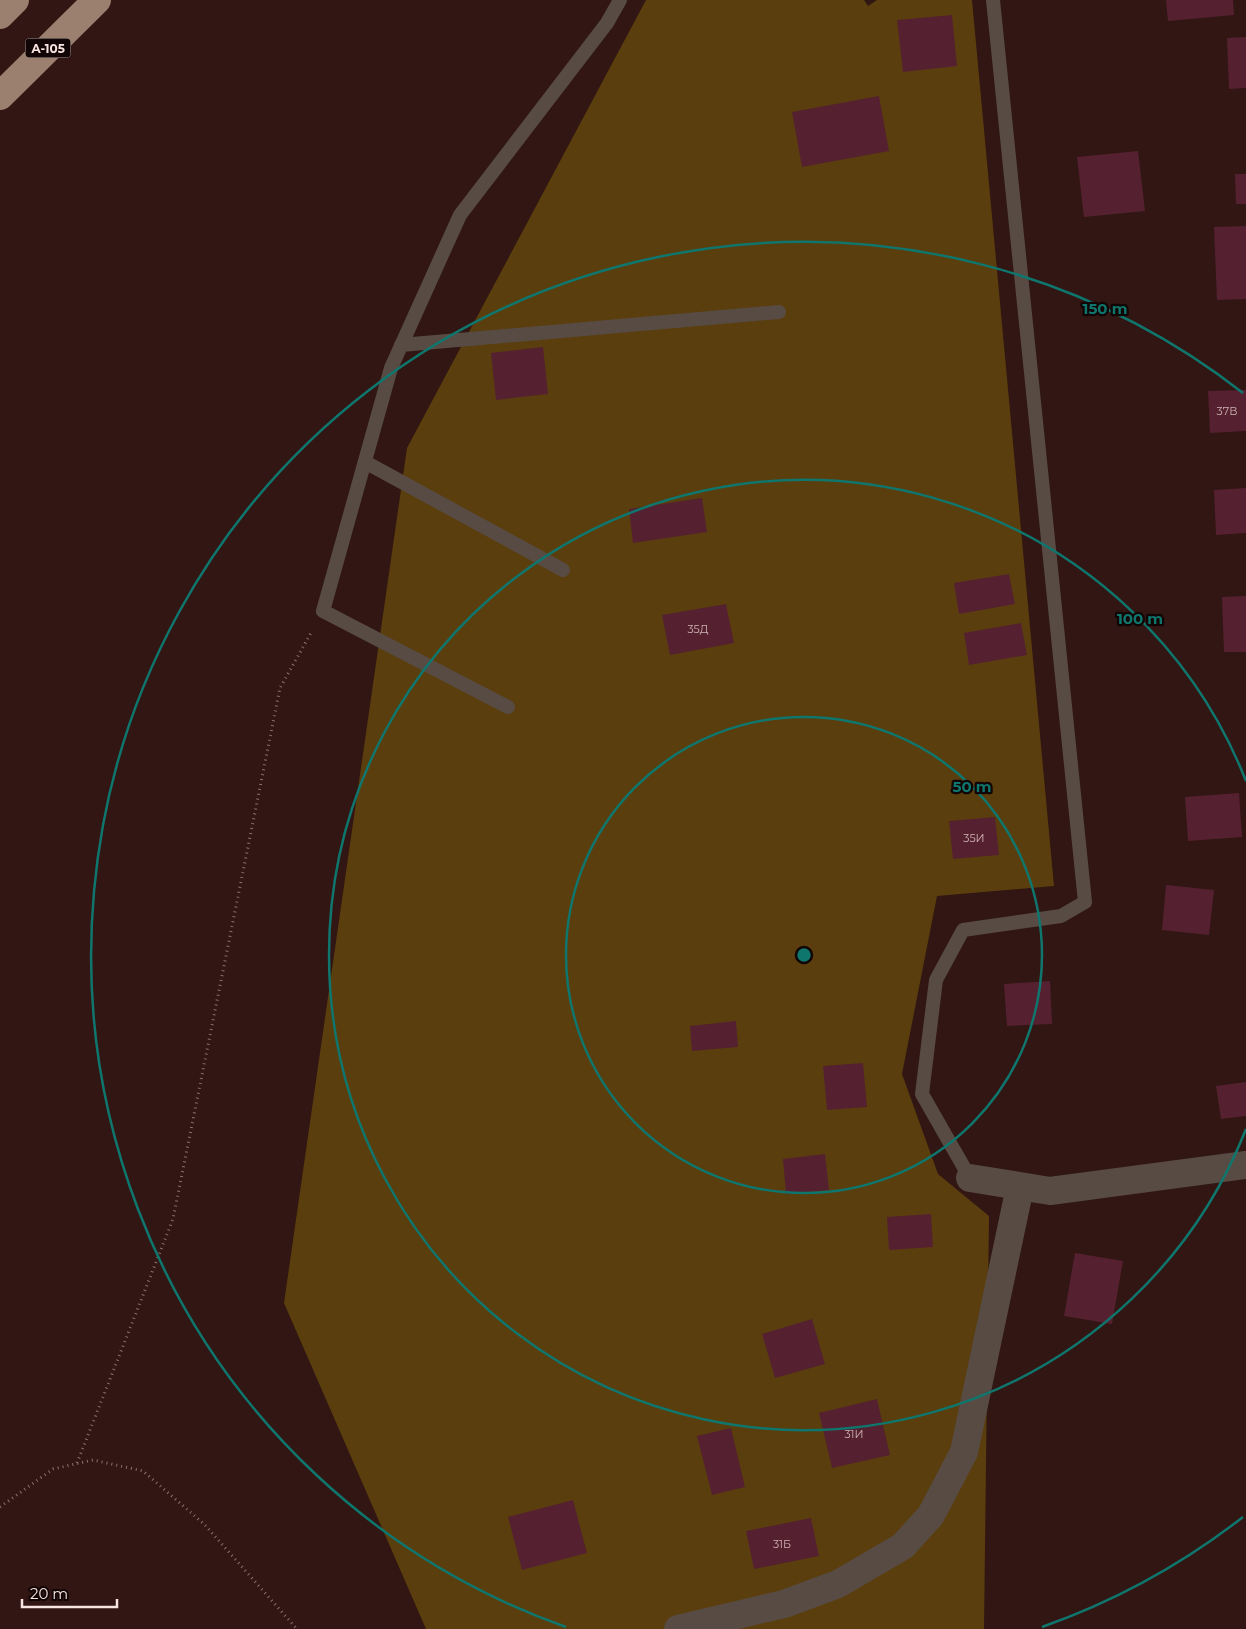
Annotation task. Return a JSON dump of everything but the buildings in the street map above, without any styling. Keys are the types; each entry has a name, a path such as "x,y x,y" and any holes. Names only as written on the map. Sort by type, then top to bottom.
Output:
{"highway":[{"path":"0,15 15,0"},
{"name":"А-105","path":"0,96 96,0"}],"street":[{"path":"970,1178 1050,1192 1246,1165"},
{"path":"678,1629 784,1604 838,1584 903,1546 931,1515 964,1452 1020,1187"}],"lane":[{"path":"508,707 323,611 390,368 460,215 607,22 620,0"},
{"path":"970,1178 922,1094 936,980 962,930 1061,916 1085,902 993,0"},
{"path":"401,345 779,312"},
{"path":"365,462 564,570"}],"path":[{"path":"77,1464 173,1219 280,688 323,611"},
{"path":"0,1507 53,1469 93,1460 143,1472 204,1524 297,1629"}],"shaded area":[{"path":"646,0 864,0 868,6 877,0 972,0 1054,886 937,896 902,1074 938,1174 989,1216 984,1629 426,1629 284,1303 407,448"}]}
